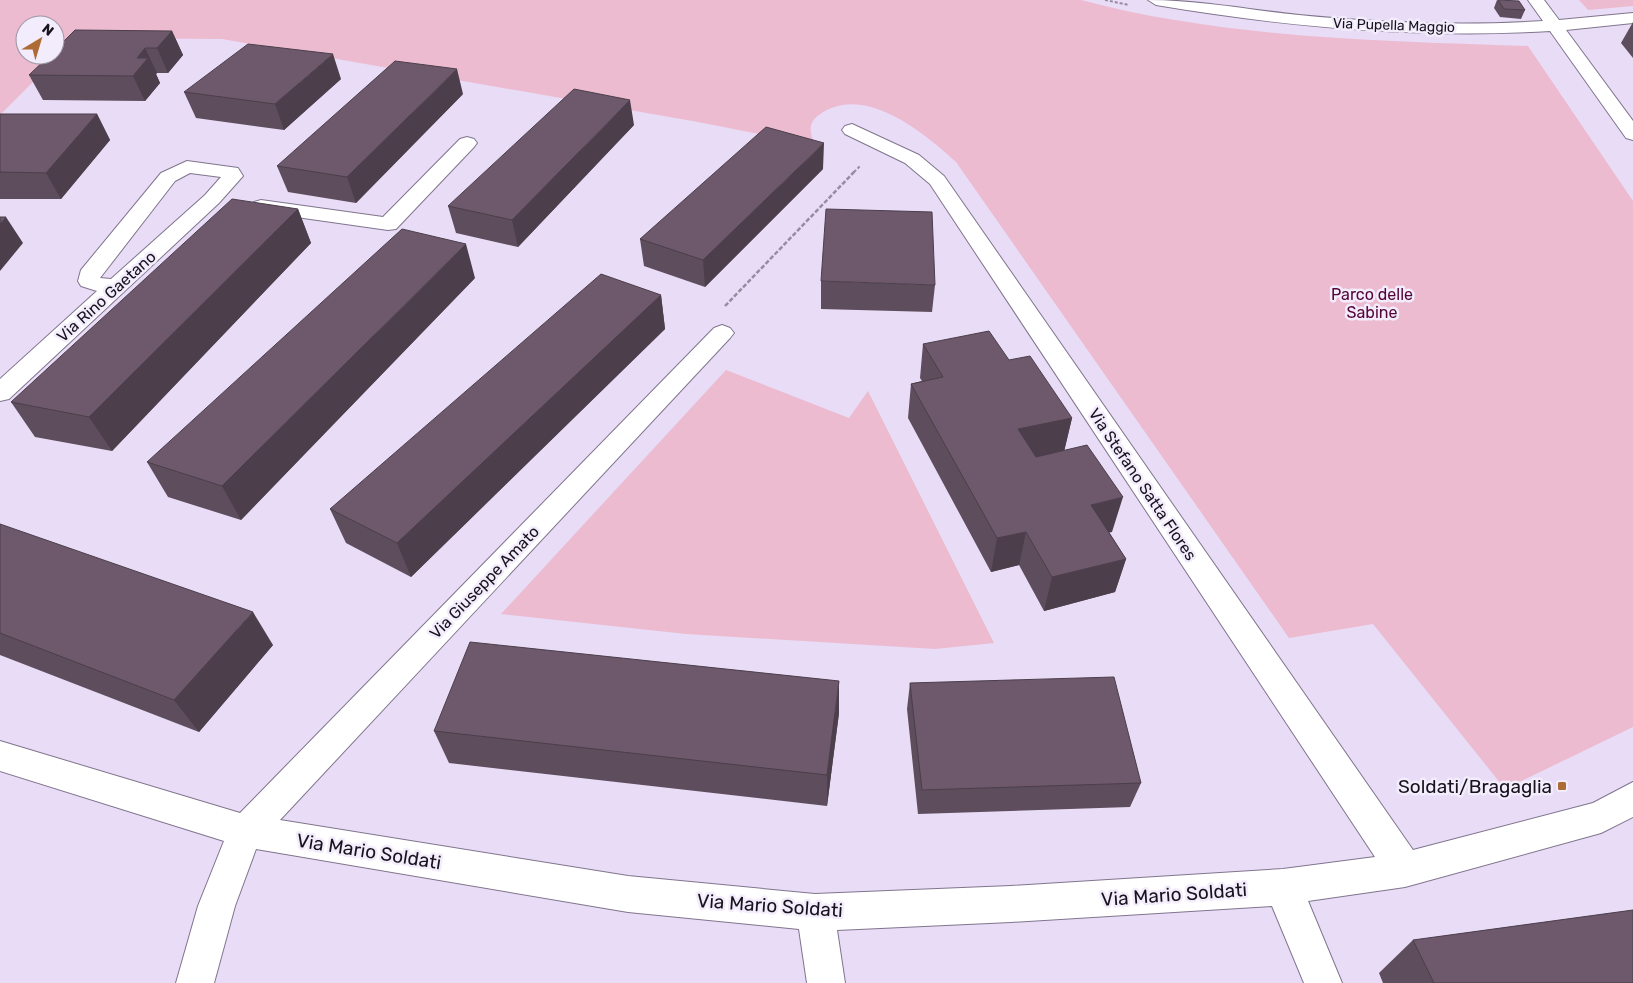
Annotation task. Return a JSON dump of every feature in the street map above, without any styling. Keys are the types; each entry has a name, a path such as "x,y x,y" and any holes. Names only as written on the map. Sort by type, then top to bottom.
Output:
{"street":[{"name":"Via Pupella Maggio","path":"1156,0 1277,18 1402,26 1556,27 1633,18"},
{"path":"1271,0 1277,18"},
{"path":"1536,0 1633,134"},
{"name":"Via Stefano Satta Flores","path":"852,130 912,159 937,180 1405,870"},
{"path":"229,202 388,224 467,144"},
{"name":"Via Rino Gaetano","path":"0,393 116,287 229,202 230,181 233,176 231,172 187,167 168,177 89,275 89,281 95,284 116,287"},
{"name":"Via Giuseppe Amato","path":"194,983 216,906 246,831 722,333"},
{"name":"Via Mario Soldati","path":"0,756 246,831 628,894 815,912 1011,904 1282,887 1405,870 1601,817 1633,798"},
{"path":"1282,887 1323,983"},
{"path":"815,912 826,983"}],"path":[{"path":"722,333 724,307 882,143"}],"green space":[{"name":"Parco delle Sabine","path":"0,0 1081,0 1135,13 1190,23 1246,30 1359,39 1528,46 1633,201 1633,727 1505,789 1373,624 1289,638 956,162 927,138 892,115 874,108 855,104 836,106 815,118 811,125 815,145 698,122 222,39 77,38 65,50 65,15 15,15 15,65 50,65 0,115"},
{"path":"1579,0 1633,0 1633,6 1588,10"},
{"path":"726,370 849,418 868,391 994,643 935,649 686,634 501,614"}],"building":[{"path":"1498,0 1519,1 1525,10 1504,9"},
{"path":"75,30 172,31 157,48 145,48 137,58 148,58 133,76 29,75 40,65 65,65 65,40"},
{"path":"248,44 333,54 275,104 184,92"},
{"path":"395,61 457,69 347,177 277,166"},
{"path":"574,89 630,100 512,220 448,206"},
{"path":"0,114 97,114 46,173 0,172"},
{"path":"766,127 824,143 703,260 640,239"},
{"path":"232,199 298,209 89,417 11,402"},
{"path":"826,209 932,212 935,285 821,281"},
{"path":"0,217 6,217 0,224"},
{"path":"402,229 466,244 222,486 147,462"},
{"path":"601,274 661,295 397,543 330,509"},
{"path":"989,331 1009,360 1030,356 1072,418 1018,429 1036,457 1087,445 1123,497 1091,505 1126,559 1052,577 1026,532 997,538 911,384 943,377 923,344"},
{"path":"0,524 253,612 174,700 0,633"},
{"path":"470,642 839,681 827,775 434,731"},
{"path":"1114,677 1141,783 922,790 910,683"},
{"path":"1633,910 1633,983 1434,983 1413,940"}],"place":[{"name":"Soldati/Bragaglia","path":"1562,786"}]}
